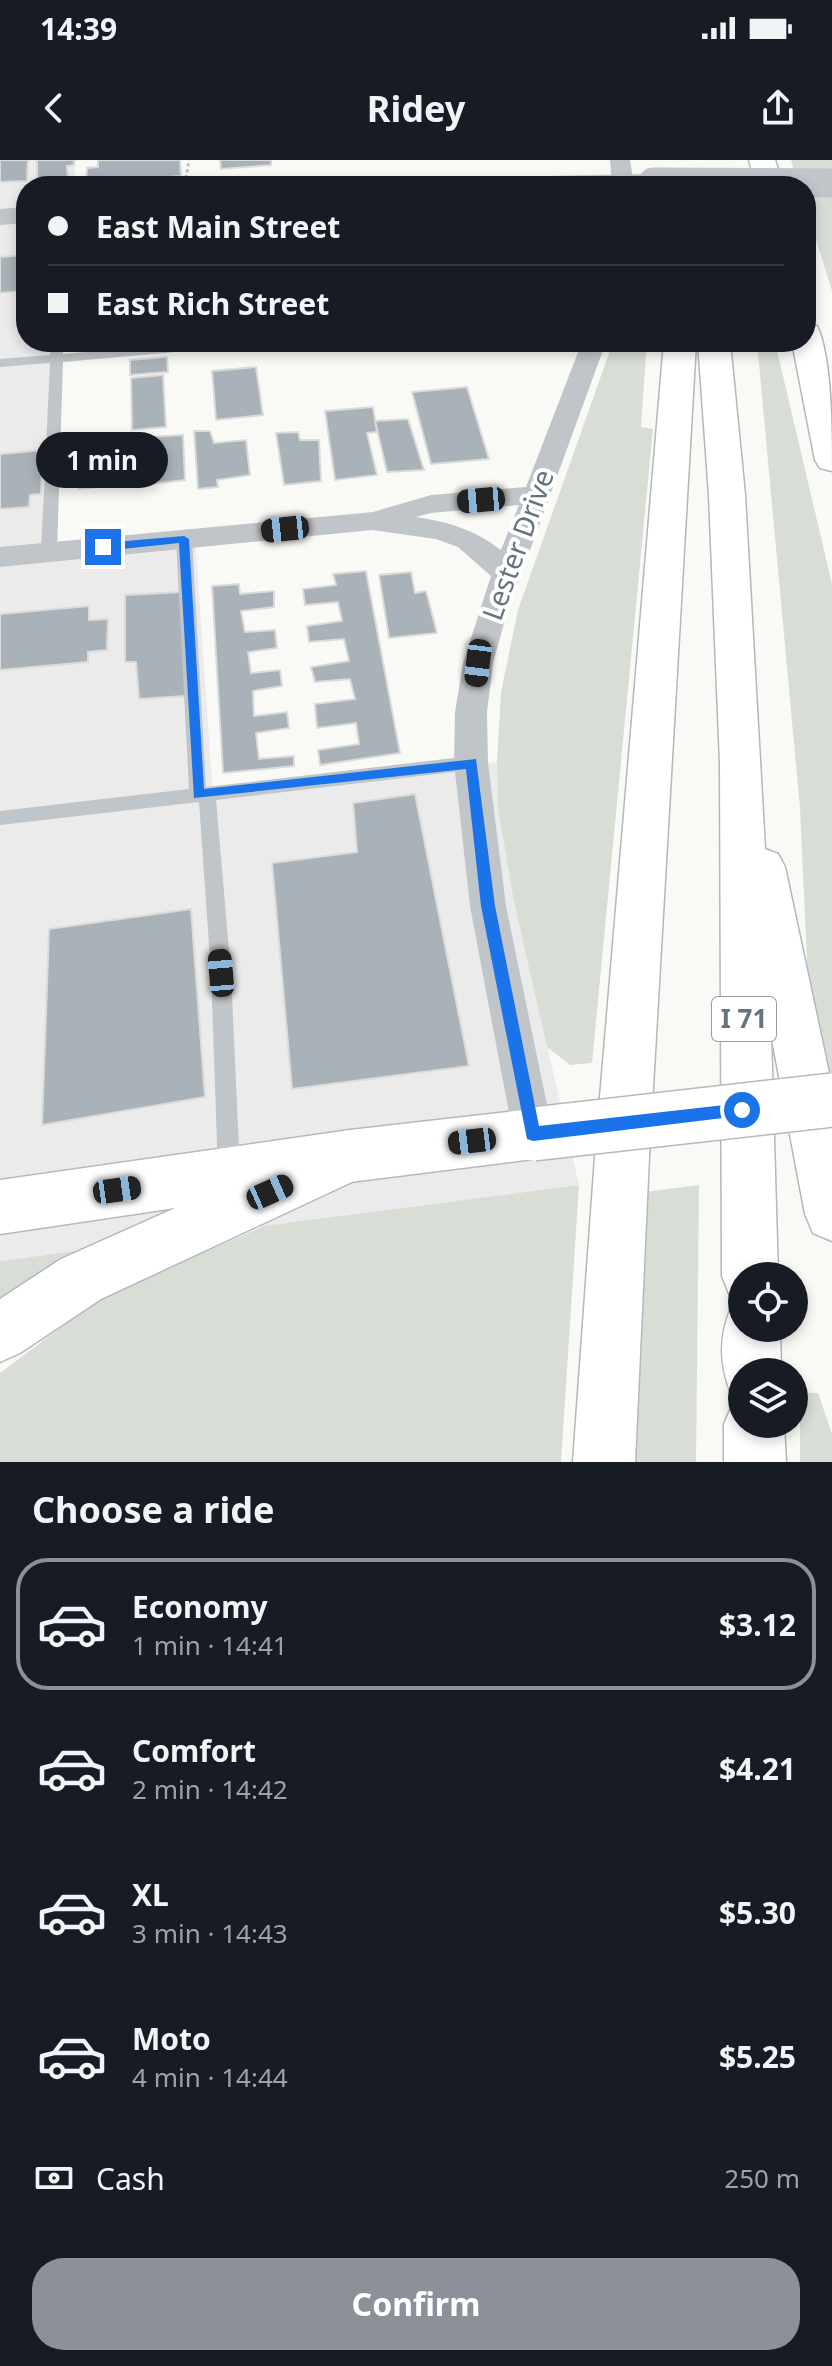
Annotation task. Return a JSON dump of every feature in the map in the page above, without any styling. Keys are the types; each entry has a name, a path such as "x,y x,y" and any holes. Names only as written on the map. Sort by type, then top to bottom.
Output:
{"main road":[{"path":"604,1462 623,1141 679,352"},
{"name":"I 71","path":"715,352 727,495 741,763 750,1262"},
{"path":"810,352 832,460"},
{"path":"741,763 832,1214"},
{"path":"0,1207 350,1156 832,1100"},
{"path":"0,1333 81,1279 350,1156"},
{"path":"754,1438 755,1462"}],"street":[{"name":"Lester Drive","path":"533,1134 488,906 471,763 471,712 478,663 505,573 590,352"},
{"path":"0,557 372,521 431,504 535,495"},
{"path":"372,521 439,530 468,540 491,557 505,573"}],"lane":[{"path":"49,552 56,352"},
{"path":"0,363 112,352"},
{"path":"184,539 202,794 221,973 229,1173"},
{"path":"0,818 471,763"}],"shaded area":[{"path":"0,160 76,160 74,176 16,176 16,352 57,352 50,548 195,537 213,797 497,762 498,809 514,902 579,1185 0,1261"},
{"path":"791,160 832,160 832,291 816,239 816,176 796,176"},
{"path":"609,352 646,352 641,427 653,429 592,1063 570,1065 547,1047 514,902 498,809 501,692 518,610"},
{"path":"758,352 777,352 832,584 832,1107 809,1003 800,808"},
{"path":"579,1185 561,1462 0,1462 0,1373 103,1296 264,1226"},
{"path":"699,1185 696,1462 624,1462 637,1193"},
{"path":"91,1249 0,1309 0,1261"},
{"path":"808,1393 818,1393 832,1434 832,1462 800,1462 800,1438 808,1438"}],"building":[{"path":"0,160 28,160 27,176 16,176 16,181 0,182"},
{"path":"37,160 74,160 74,165 67,166 68,176 37,176"},
{"path":"98,160 180,160 181,176 86,176 87,168 98,167"},
{"path":"220,160 271,160 271,165 221,169"},
{"path":"16,256 16,292 0,293 0,257"},
{"path":"167,357 168,372 130,375 130,360"},
{"path":"256,367 263,415 216,420 212,371"},
{"path":"163,375 166,427 132,430 131,378"},
{"path":"467,387 489,459 431,464 412,392"},
{"path":"373,407 377,432 367,433 377,475 335,480 325,411"},
{"path":"408,419 424,470 387,472 375,421"},
{"path":"194,431 210,431 214,443 246,440 250,475 217,480 218,487 198,489"},
{"path":"298,432 300,440 319,440 321,481 284,485 276,433"},
{"path":"105,434 104,455 120,453 119,485 79,489 80,436"},
{"path":"183,435 185,480 151,484 148,437"},
{"path":"43,450 41,494 30,495 29,507 0,509 0,454"},
{"path":"366,571 400,753 320,765 318,750 359,744 356,723 317,728 315,704 355,699 350,679 315,682 311,667 349,661 344,639 309,642 307,626 342,621 338,602 305,605 303,589 336,585 333,574"},
{"path":"411,572 415,593 426,591 437,633 389,638 379,575"},
{"path":"239,584 240,594 274,591 274,607 241,611 245,632 275,630 277,648 248,652 251,673 280,670 282,686 253,691 254,716 287,712 289,728 256,733 259,759 294,756 294,766 223,773 212,586"},
{"path":"182,592 186,696 139,699 136,662 125,662 125,595"},
{"path":"89,606 89,620 108,619 107,650 88,652 88,662 0,670 0,614"},
{"path":"415,794 469,1066 292,1089 272,863 357,852 353,803"},
{"path":"191,909 205,1097 42,1125 49,929"}],"route":[{"path":"103,547 184,539 198,795 471,763 488,906 533,1134 742,1110"}]}
